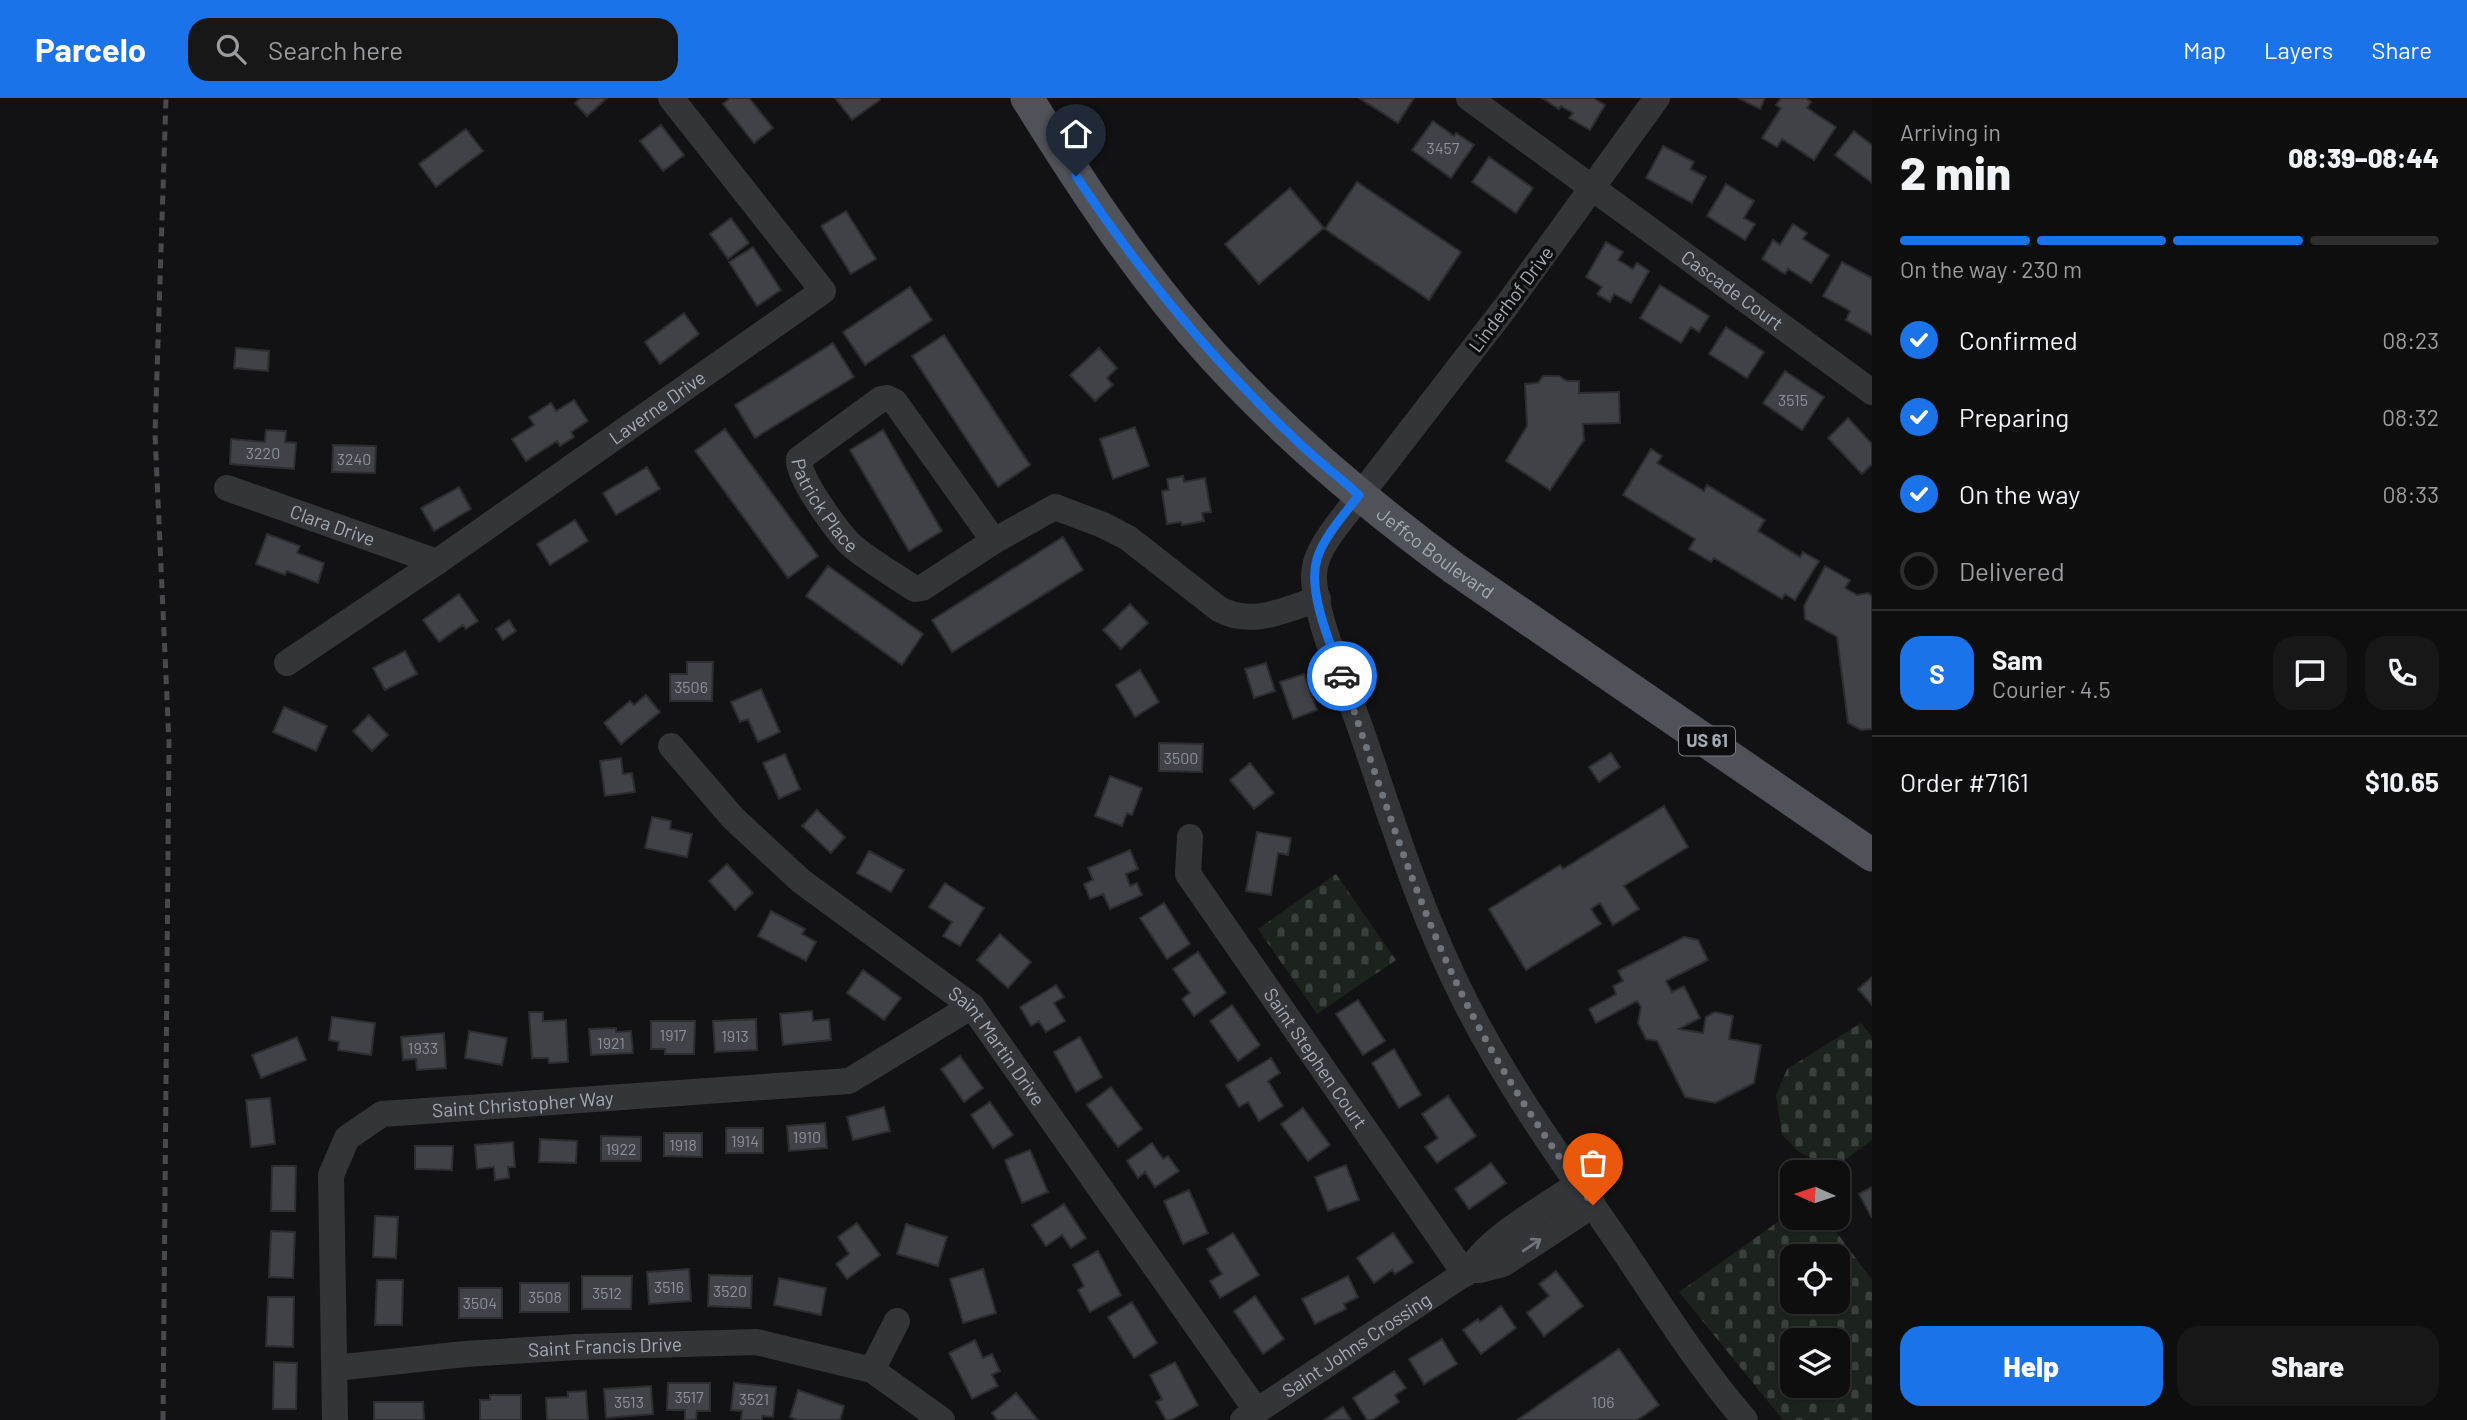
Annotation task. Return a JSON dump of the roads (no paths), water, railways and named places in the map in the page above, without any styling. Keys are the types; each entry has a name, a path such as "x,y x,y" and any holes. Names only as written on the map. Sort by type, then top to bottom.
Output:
{"main road":[{"name":"Jeffco Boulevard","path":"1027,98 1105,219 1148,277 1213,356 1301,445 1403,531 1498,600 1872,855"}],"street":[{"name":"Laverne Drive","path":"287,663 437,562 823,292 671,98"},
{"name":"Cascade Court","path":"1469,98 1872,392"},
{"name":"Linderhof Drive","path":"1657,98 1505,308 1325,542 1317,559 1314,576 1333,649 1410,871 1444,956 1487,1042 1585,1195 1695,1356 1745,1420"},
{"name":"Patrick Place","path":"994,541 895,402 887,398 881,399 799,459 798,465 813,493 849,544 915,589 922,588 1049,509 1060,508 1128,538 1229,614 1243,618 1260,617 1318,599"},
{"name":"Clara Drive","path":"227,488 437,562"},
{"name":"Saint Martin Drive","path":"671,746 733,818 801,881 972,1006 1250,1415"},
{"name":"Saint Stephen Court","path":"1190,837 1188,874 1468,1272"},
{"name":"Saint Christopher Way","path":"335,1420 331,1175 347,1138 382,1114 849,1081 972,1006"},
{"name":"Saint Johns Crossing","path":"1250,1415 1468,1272 1483,1251 1499,1238 1585,1195"},
{"path":"872,1370 897,1321"},
{"name":"Saint Francis Drive","path":"335,1368 465,1354 577,1347 756,1342 872,1370 942,1420"}],"railway":[{"path":"163,1420 169,743 155,434 166,98"}]}
